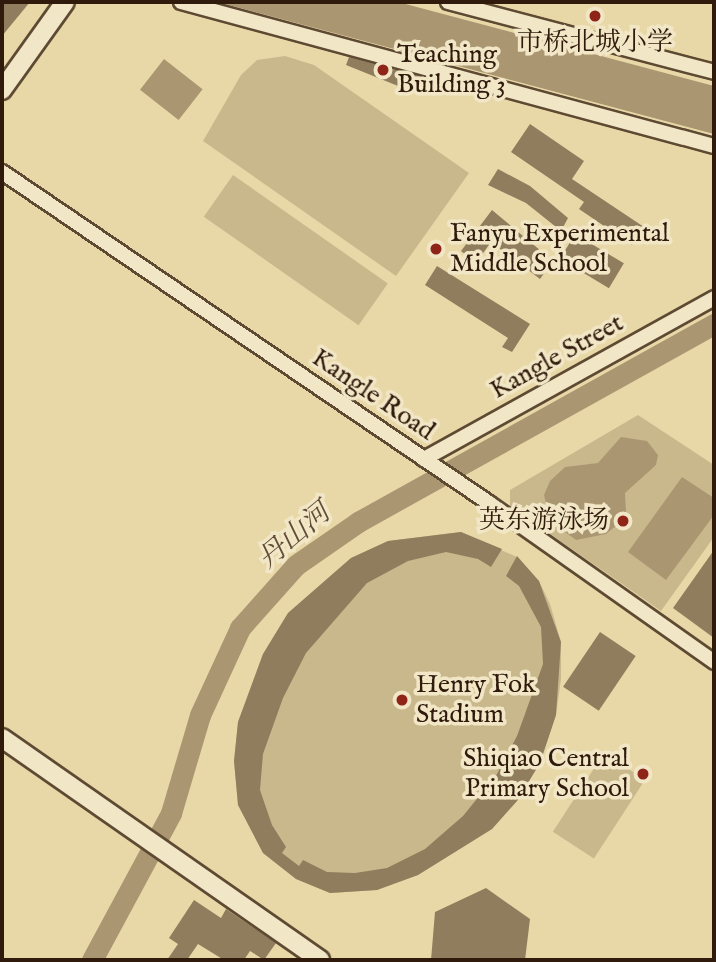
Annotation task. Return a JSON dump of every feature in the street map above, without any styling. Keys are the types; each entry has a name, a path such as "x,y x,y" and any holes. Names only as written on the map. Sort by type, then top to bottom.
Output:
{"street":[{"path":"2,90 65,2"},
{"path":"181,2 714,146"},
{"path":"448,2 714,72"},
{"name":"Kangle Road","path":"2,172 489,503 714,662"},
{"name":"Kangle Street","path":"429,463 714,298"},
{"path":"2,738 320,960"}],"shaded area":[{"path":"217,2 398,2 714,86 714,134"},
{"path":"285,56 314,65 469,173 396,276 203,141 241,75 257,60"},
{"path":"164,59 203,89 179,120 140,90"},
{"path":"233,175 388,283 359,325 204,217"},
{"name":"英东游泳场","path":"638,415 714,465 714,537 661,611 510,506 510,490"},
{"path":"621,437 647,441 658,455 656,465 625,493 626,512 618,524 606,534 576,540 550,521 544,495 550,481 565,467 598,463"},
{"path":"682,477 714,498 714,515 666,580 628,552"},
{"name":"Henry Fok Stadium","path":"461,532 517,557 539,581 550,604 561,642 561,679 556,715 540,763 517,801 492,829 418,875 377,890 330,893 296,879 263,853 238,805 234,761 238,722 263,654 288,613 351,558 388,541"},
{"path":"604,753 645,780 594,859 553,832"}],"building":[{"path":"2,2 30,2 2,36"},
{"name":"Teaching Building 3","path":"349,57 419,76 413,92 346,65"},
{"path":"530,124 584,161 572,179 644,227 632,245 579,209 584,202 511,152"},
{"path":"498,169 530,186 568,218 561,231 526,203 488,185"},
{"path":"492,210 553,261 540,279 491,242 476,263 461,251"},
{"path":"575,234 624,263 609,288 560,259"},
{"path":"437,266 530,324 512,352 502,347 508,338 425,285"},
{"path":"461,532 502,549 491,567 478,559 446,552 408,561 367,583 306,653 283,698 263,754 260,790 272,825 286,847 282,853 299,866 303,860 327,872 355,873 387,868 425,849 463,816 497,774 517,736 543,664 541,627 519,586 506,576 517,556 539,581 561,642 556,715 540,763 517,801 492,829 418,875 377,890 330,893 296,879 263,853 238,805 234,761 238,722 263,654 288,613 351,558 388,541"},
{"path":"714,550 714,638 673,608"},
{"path":"600,632 636,656 599,711 563,687"},
{"path":"486,888 530,919 525,960 431,960 435,912"},
{"path":"194,900 221,918 226,909 276,943 264,960 250,951 244,960 224,960 198,944 187,960 167,960 178,944 169,938"}],"waterway":[{"name":"丹山河","path":"92,960 171,813 200,715 240,628 296,565 358,522 714,324"}],"place":[{"name":"市桥北城小学","path":"595,16"},
{"name":"Teaching Building 3","path":"383,70"},
{"name":"Fanyu Experimental Middle School","path":"436,249"},
{"name":"英东游泳场","path":"623,521"},
{"name":"Henry Fok Stadium","path":"402,700"},
{"name":"Shiqiao Central Primary School","path":"643,774"}]}
